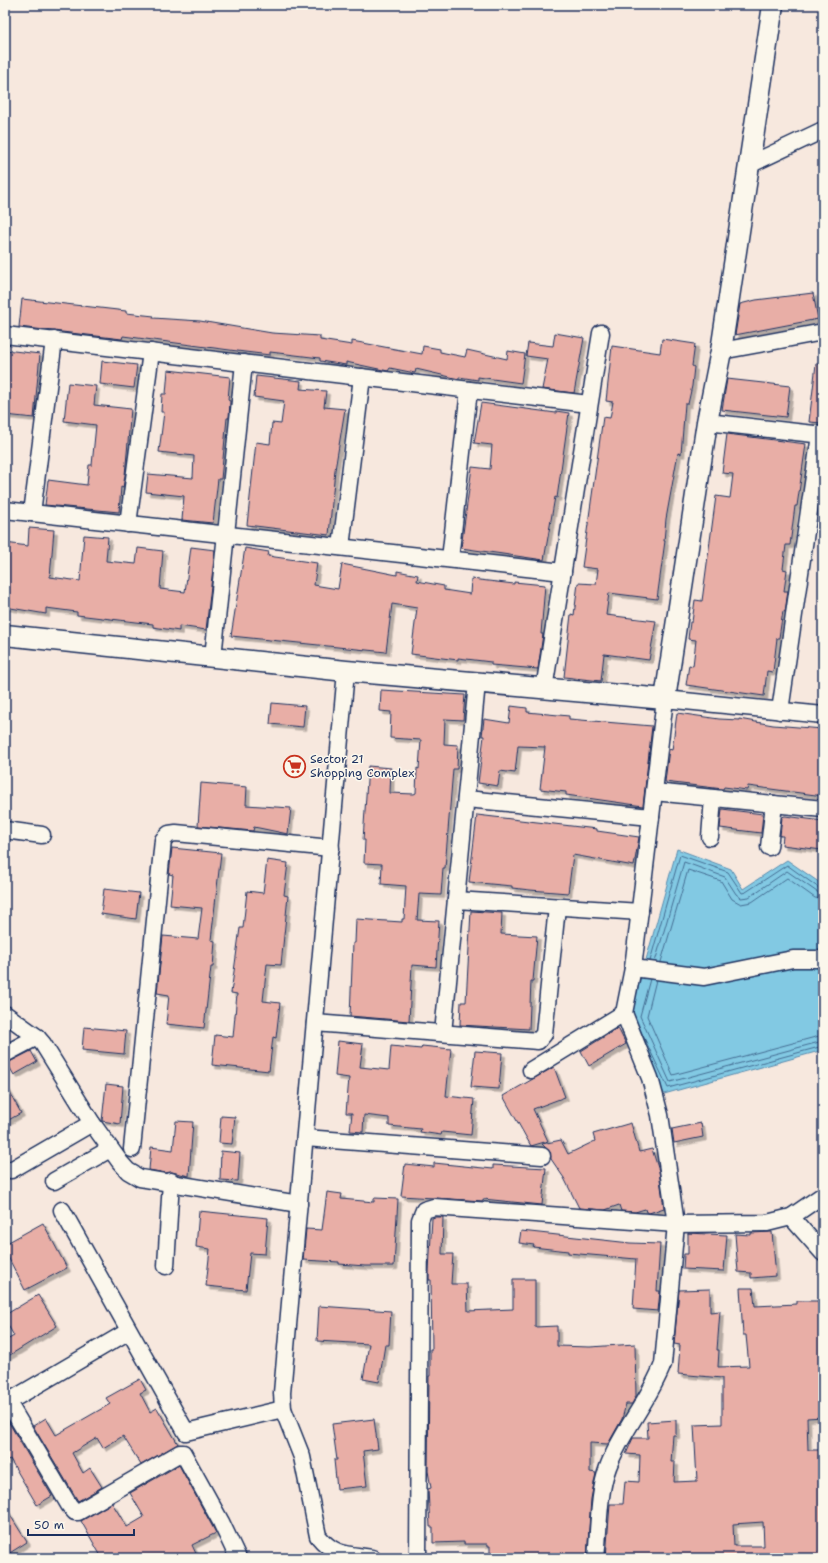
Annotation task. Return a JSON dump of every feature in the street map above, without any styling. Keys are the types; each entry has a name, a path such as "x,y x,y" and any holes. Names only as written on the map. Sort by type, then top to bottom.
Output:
{"street":[{"path":"596,1558 604,1484 608,1468 621,1442 656,1384 663,1364 676,1224 660,1115 650,1078 624,1013 633,968 665,699 707,422 721,351 773,5"},
{"path":"749,166 823,130"},
{"path":"721,351 823,332"},
{"path":"544,690 601,333"},
{"path":"5,335 589,404"},
{"path":"32,513 54,340"},
{"path":"128,524 151,352"},
{"path":"213,657 244,363"},
{"path":"341,547 362,377"},
{"path":"450,559 469,390"},
{"path":"707,422 821,435 780,711"},
{"path":"5,510 563,572"},
{"path":"5,635 346,671 544,690 665,699 823,715"},
{"path":"346,671 282,1393 283,1409 302,1457 318,1536 325,1545 335,1553 372,1558"},
{"path":"443,1033 477,683"},
{"path":"654,792 823,808"},
{"path":"710,837 714,798"},
{"path":"466,799 651,817"},
{"path":"769,847 774,804"},
{"path":"5,830 42,836"},
{"path":"132,1149 163,840 169,834 176,832 331,848"},
{"path":"456,900 640,912"},
{"path":"542,1038 557,907"},
{"path":"633,968 704,977 793,959 823,959"},
{"path":"531,1070 624,1013"},
{"path":"5,1014 37,1037 53,1057 92,1123 110,1149 124,1167 140,1178 171,1181 299,1204"},
{"path":"315,1023 534,1041 542,1038"},
{"path":"5,1054 37,1037"},
{"path":"542,1038 558,1053"},
{"path":"11,1170 92,1123"},
{"path":"305,1138 542,1156"},
{"path":"54,1181 110,1149"},
{"path":"166,1266 171,1181"},
{"path":"418,1558 420,1220 424,1210 434,1207 676,1224 767,1223 791,1217 823,1195"},
{"path":"62,1210 186,1432 283,1409"},
{"path":"791,1217 823,1253"},
{"path":"129,1331 6,1400 68,1505 75,1512 78,1512 180,1453 183,1454 221,1522 238,1558"}],"water":[{"path":"677,849 731,869 743,889 787,860 823,885 823,1050 664,1094 630,1017"}],"building":[{"path":"813,293 818,319 735,335 740,304 756,300"},
{"path":"22,299 126,311 126,313 154,316 153,318 200,321 272,333 320,336 320,340 352,345 352,341 422,354 423,346 440,349 440,352 465,357 467,350 507,359 508,351 525,354 521,383 478,377 478,380 459,377 459,379 416,369 415,373 390,368 388,371 346,362 346,365 320,361 320,358 270,352 270,355 123,336 122,339 19,327"},
{"path":"555,333 584,338 574,393 542,389 548,359 526,356 528,343 553,346"},
{"path":"662,339 695,344 692,366 694,367 692,386 688,404 685,404 681,454 678,453 666,519 665,541 657,599 609,593 606,615 656,621 649,660 604,654 601,681 564,677 571,614 574,615 578,583 596,584 598,569 582,567 603,417 610,418 613,402 606,401 612,346 660,353"},
{"path":"5,350 40,354 34,418 5,415"},
{"path":"102,361 137,365 134,388 100,384"},
{"path":"816,364 823,364 823,423 809,422"},
{"path":"168,370 230,377 228,400 230,401 229,418 227,418 221,479 218,479 213,523 182,520 184,496 146,492 148,474 193,478 194,456 159,452 164,412 161,412 162,394 166,394"},
{"path":"256,376 301,381 300,389 326,391 324,407 345,409 335,470 329,535 247,525 256,442 270,444 272,423 281,424 284,401 254,397"},
{"path":"727,379 790,386 786,417 722,410"},
{"path":"68,383 96,386 94,405 131,409 125,475 123,488 121,487 119,512 45,505 48,480 87,485 89,465 92,465 96,425 64,421"},
{"path":"481,403 556,413 556,411 569,413 557,498 555,497 544,560 461,548 472,467 490,469 492,445 474,443"},
{"path":"727,434 806,444 790,545 786,545 783,569 787,570 784,591 788,591 785,612 783,611 779,638 777,638 773,672 767,671 764,696 686,685 689,665 693,666 696,640 688,639 690,622 692,622 695,600 702,601 716,496 730,498 733,474 722,473"},
{"path":"29,528 54,530 50,577 80,581 84,535 108,537 106,561 136,564 138,548 163,551 160,589 185,592 191,547 215,550 206,630 179,626 179,631 153,627 153,624 77,615 77,612 46,608 46,614 5,607 5,543 28,546"},
{"path":"245,548 269,552 268,556 317,563 314,585 338,589 342,564 397,575 397,571 418,575 417,581 444,586 444,590 470,594 471,579 514,584 514,582 545,585 541,634 543,634 538,669 491,665 491,662 458,658 458,660 411,654 417,608 392,604 386,652 231,636"},
{"path":"381,690 465,695 463,720 445,719 444,744 458,745 457,769 453,769 445,868 443,868 441,895 419,894 417,920 439,921 436,967 412,965 409,1021 350,1016 353,943 355,943 356,919 402,922 402,919 404,919 406,886 381,884 382,864 364,863 365,840 363,840 368,766 391,768 390,793 416,793 417,768 419,769 421,740 390,738 391,712 380,711"},
{"path":"272,703 305,706 303,727 270,724"},
{"path":"511,706 527,708 527,712 569,716 569,719 652,726 643,806 566,795 566,792 540,789 545,747 518,746 515,773 500,771 498,786 478,783 484,736 482,736 484,719 509,723"},
{"path":"677,713 719,719 739,719 773,725 823,729 823,796 748,786 747,790 724,787 723,789 665,782 669,749 672,750"},
{"path":"201,783 247,787 246,805 291,808 288,834 254,827 253,831 198,826"},
{"path":"722,809 763,814 761,833 720,828"},
{"path":"477,815 597,829 597,831 639,837 634,866 573,855 568,893 512,888 512,886 469,882"},
{"path":"785,816 823,821 822,850 782,845 783,836 780,836 782,817"},
{"path":"172,848 221,853 211,940 215,941 213,967 211,967 204,1028 166,1024 169,995 157,993 163,936 198,939 202,908 170,905 173,875 169,874"},
{"path":"267,860 288,863 284,895 288,896 281,965 267,964 263,1001 280,1003 276,1038 273,1037 269,1071 212,1065 215,1035 233,1037 237,994 231,993 240,928 243,928 247,891 263,893"},
{"path":"104,889 139,893 136,919 101,914"},
{"path":"471,911 502,913 501,934 537,936 533,981 531,981 529,1029 460,1025 461,1002 466,1002"},
{"path":"84,1027 126,1031 124,1054 82,1050"},
{"path":"618,1028 626,1044 589,1066 581,1051"},
{"path":"338,1041 363,1044 360,1067 389,1070 391,1046 421,1049 422,1046 451,1049 446,1096 474,1099 471,1135 442,1132 441,1135 420,1132 421,1129 389,1126 389,1118 364,1115 363,1132 350,1131 352,1113 346,1113 349,1078 335,1076"},
{"path":"31,1051 37,1062 14,1075 7,1063"},
{"path":"475,1051 502,1053 499,1089 471,1087"},
{"path":"554,1067 565,1097 533,1109 548,1141 531,1146 503,1096"},
{"path":"5,1084 21,1113 5,1122"},
{"path":"106,1084 123,1086 120,1124 102,1121"},
{"path":"221,1116 235,1117 232,1144 219,1143"},
{"path":"176,1121 193,1122 189,1176 172,1172 166,1173 149,1170 151,1147 173,1150"},
{"path":"631,1123 639,1152 652,1149 659,1171 664,1208 649,1213 646,1212 645,1209 635,1212 621,1211 619,1205 605,1210 579,1208 564,1178 551,1159 550,1152 542,1144 561,1140 568,1154 595,1141 593,1134"},
{"path":"701,1123 703,1137 674,1143 672,1129"},
{"path":"221,1151 240,1153 238,1181 220,1180"},
{"path":"434,1163 493,1169 493,1165 546,1168 542,1205 483,1199 483,1201 401,1196 405,1164 434,1167"},
{"path":"327,1192 342,1194 341,1199 374,1202 374,1198 398,1199 394,1266 365,1266 339,1264 339,1262 303,1260 306,1229 322,1230"},
{"path":"199,1211 268,1218 265,1254 250,1253 246,1290 206,1286 210,1249 196,1247"},
{"path":"443,1217 442,1254 453,1254 451,1284 467,1284 468,1311 513,1309 513,1279 535,1279 535,1327 557,1326 557,1346 590,1347 635,1344 636,1396 632,1404 626,1404 622,1419 608,1444 590,1443 590,1472 596,1473 591,1499 587,1558 490,1558 490,1546 488,1546 488,1544 464,1544 464,1542 433,1543 433,1527 430,1527 428,1489 431,1488 428,1471 429,1376 430,1349 432,1349 431,1280 429,1280 429,1271 432,1218"},
{"path":"43,1223 67,1268 25,1290 5,1251 5,1244"},
{"path":"521,1231 630,1243 660,1244 657,1291 660,1291 658,1311 633,1309 636,1259 568,1253 568,1251 533,1247 534,1245 519,1243"},
{"path":"772,1232 776,1276 751,1278 751,1273 738,1272 735,1234 751,1235 751,1233"},
{"path":"688,1233 727,1235 724,1271 683,1269 684,1254 688,1254"},
{"path":"740,1288 753,1288 755,1306 797,1304 797,1301 823,1301 823,1417 807,1418 808,1450 823,1450 823,1558 606,1558 610,1504 623,1504 625,1481 639,1482 640,1455 626,1454 633,1438 648,1438 647,1422 676,1420 676,1435 673,1435 671,1462 675,1462 674,1482 697,1481 694,1425 722,1424 722,1378 678,1374 680,1345 674,1344 679,1290 710,1289 710,1312 720,1311 717,1350 719,1350 718,1367 749,1366 746,1335 743,1335","holes":["763,1522 764,1546 734,1546 733,1524"]},
{"path":"38,1295 57,1326 5,1358 5,1341 14,1336 5,1320 5,1315"},
{"path":"319,1306 391,1311 389,1345 385,1345 379,1382 363,1379 369,1344 317,1341"},
{"path":"140,1379 146,1390 140,1393 150,1412 157,1408 178,1444 141,1465 123,1436 103,1448 97,1438 72,1453 83,1473 90,1468 102,1487 78,1501 33,1426 46,1418 56,1435 110,1404 106,1398"},
{"path":"5,1416 52,1496 37,1505 10,1459 5,1461"},
{"path":"374,1419 378,1449 363,1451 367,1486 337,1489 334,1460 337,1460 332,1424"},
{"path":"179,1465 216,1533 192,1545 198,1558 102,1558 81,1521 112,1503 127,1527 144,1517 130,1493"},
{"path":"5,1507 27,1542 5,1556"}],"place":[{"name":"Sector 21 Shopping Complex","path":"294,766"}]}
